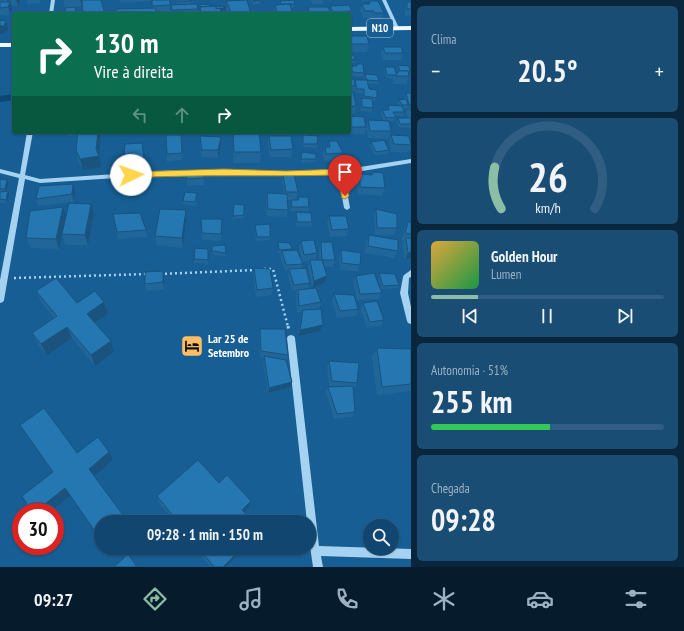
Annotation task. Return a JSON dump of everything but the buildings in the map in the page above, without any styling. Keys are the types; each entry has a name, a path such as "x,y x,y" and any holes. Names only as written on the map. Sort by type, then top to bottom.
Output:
{"main road":[{"name":"N10","path":"351,29 411,28"},
{"path":"0,45 12,45"}],"street":[{"path":"51,12 53,0"},
{"path":"384,0 397,28"},
{"path":"0,300 2,279 30,134"},
{"path":"0,172 40,181 176,172 286,174 341,172 411,161"},
{"path":"341,172 348,208"},
{"path":"411,273 406,277 404,293 411,321"},
{"path":"291,338 311,515"},
{"path":"316,551 411,554"},
{"path":"316,555 318,567"}],"path":[{"path":"2,279 35,276 98,276 273,269 291,338"}],"waterway":[{"path":"0,99 12,97"}],"place":[{"name":"Lar 25 de Setembro","path":"192,346"}],"route":[{"path":"131,175 176,172 286,174 341,172 345,196"}]}
